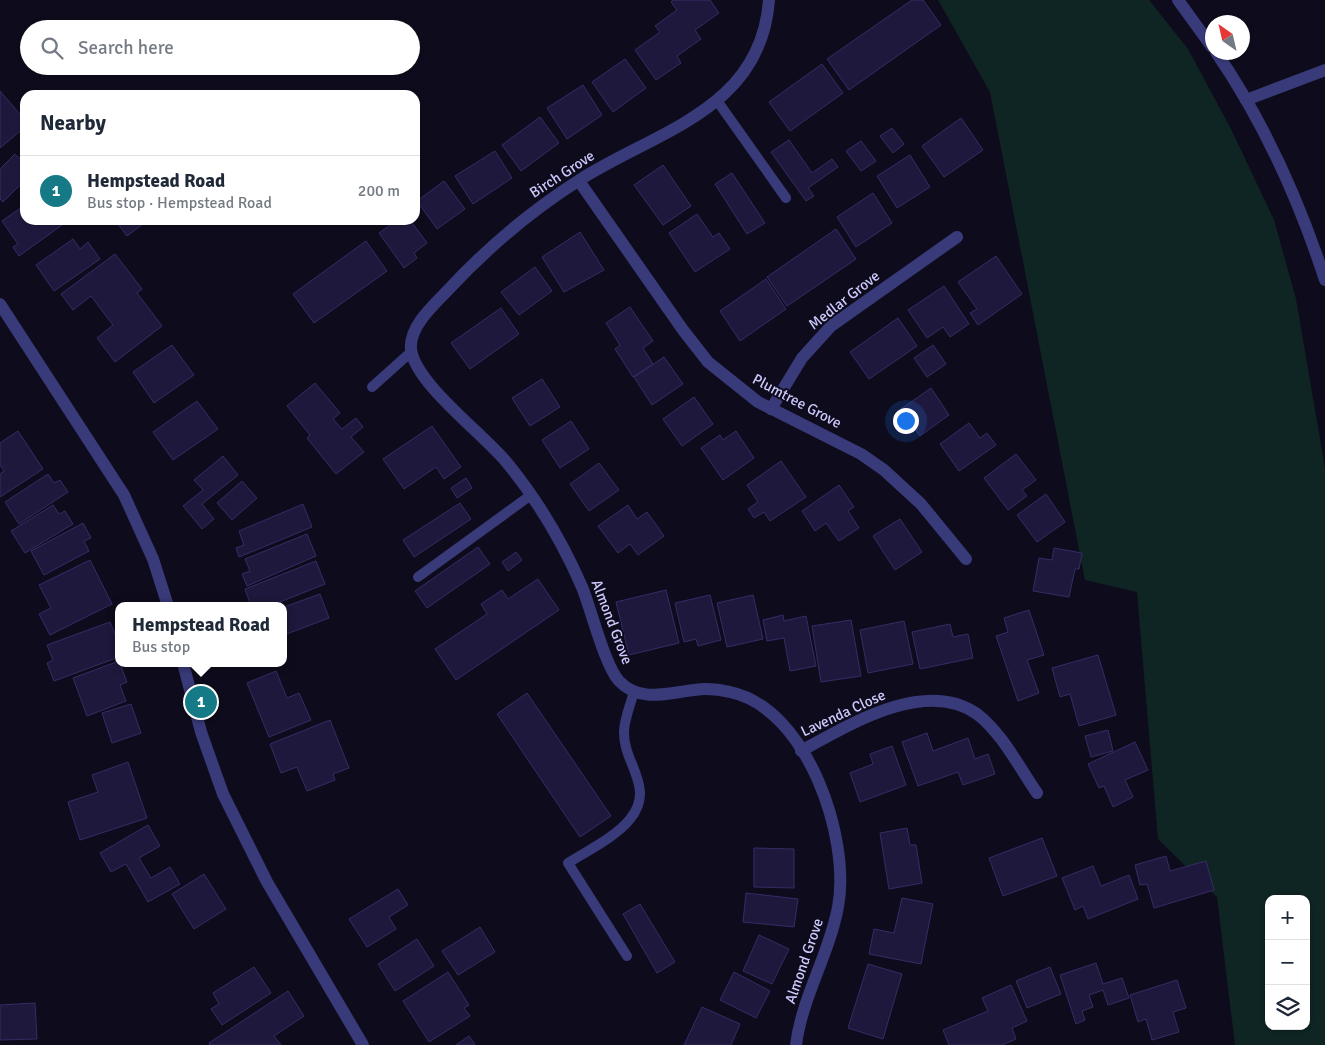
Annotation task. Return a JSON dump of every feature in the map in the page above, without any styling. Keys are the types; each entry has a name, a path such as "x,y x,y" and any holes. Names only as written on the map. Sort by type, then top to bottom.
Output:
{"street":[{"name":"Birch Grove","path":"411,352 415,330 423,318 477,260 535,210 579,180 718,102 743,74 752,60 766,26 769,0"},
{"path":"1178,0 1205,37"},
{"path":"1221,60 1246,100 1294,195 1325,280"},
{"path":"1246,100 1325,70"},
{"name":"Plumtree Grove","path":"579,180 683,330 708,362 742,391 771,409 861,454 884,470 921,504 966,559"},
{"name":"Medlar Grove","path":"771,409 802,358 831,326 957,237"},
{"path":"0,304 124,495 153,559 167,602"},
{"name":"Almond Grove","path":"411,352 426,379 506,462 531,495 570,558 613,674 620,682 634,691 654,695 708,689 758,701 779,719 801,750 821,790 834,827 840,879 839,902 834,927 803,1012 796,1045"},
{"path":"184,667 201,732 231,812 267,882 363,1045"},
{"name":"Lavenda Close","path":"801,750 890,708 930,700 948,702 976,713 989,726 1037,793"}],"lane":[{"path":"718,102 786,198"},
{"path":"372,388 411,352"},
{"path":"418,577 531,495"},
{"path":"627,956 568,863 622,827 632,818 637,806 640,787 637,772 626,747 624,732 634,691"}],"green space":[{"path":"938,0 1149,0 1188,49 1231,129 1274,220 1296,299 1325,468 1325,1045 1235,1045 1217,897 1158,839 1137,592 1085,580 990,92"}],"building":[{"path":"673,0 710,0 719,13 695,30 701,39 677,56 681,63 656,80 635,50 660,32 655,26 677,10 671,2"},
{"path":"912,0 923,0 941,25 849,90 827,59"},
{"path":"625,59 646,88 613,112 592,82"},
{"path":"822,64 843,93 790,131 769,102"},
{"path":"583,85 602,115 567,139 547,108"},
{"path":"0,91 20,114 20,131 0,148"},
{"path":"540,117 559,143 521,171 502,145"},
{"path":"961,118 983,150 944,177 922,146"},
{"path":"892,128 904,144 893,153 880,136"},
{"path":"789,140 812,173 832,159 838,167 808,188 814,196 806,201 771,152"},
{"path":"861,141 876,161 861,171 846,151"},
{"path":"495,151 512,178 473,204 455,176"},
{"path":"15,154 20,159 20,185 3,202 0,199 0,169"},
{"path":"910,155 930,187 897,208 877,176"},
{"path":"663,165 691,206 663,225 634,185"},
{"path":"732,173 765,223 747,234 715,184"},
{"path":"444,181 465,209 437,229 420,205 420,199"},
{"path":"873,193 892,223 856,247 837,217"},
{"path":"20,208 20,225 62,225 19,256 13,247 18,244 2,221"},
{"path":"697,214 713,237 719,233 730,249 695,272 669,233"},
{"path":"119,225 142,225 127,236"},
{"path":"391,225 414,225 427,243 414,253 417,258 404,268 379,233"},
{"path":"836,229 856,259 787,306 767,277"},
{"path":"580,232 604,270 564,292 542,257"},
{"path":"73,239 80,249 88,242 100,259 54,291 36,265"},
{"path":"366,241 387,271 314,323 293,294"},
{"path":"115,254 142,289 137,293 162,326 115,362 97,338 113,325 91,296 73,310 61,294"},
{"path":"996,256 1022,294 978,325 970,313 977,309 958,282"},
{"path":"535,267 552,291 519,315 501,292"},
{"path":"766,279 786,309 740,341 720,311"},
{"path":"944,286 969,324 950,337 943,327 927,338 908,310"},
{"path":"630,307 653,341 643,348 653,364 633,377 615,349 620,345 606,323"},
{"path":"501,308 519,334 470,369 451,343"},
{"path":"898,318 917,346 869,379 850,352"},
{"path":"172,345 194,375 154,403 133,372"},
{"path":"933,345 946,364 927,377 914,358"},
{"path":"664,357 683,384 652,405 634,377"},
{"path":"542,379 560,407 530,426 512,398"},
{"path":"315,383 340,413 333,419 342,429 356,418 363,427 351,437 364,452 336,474 307,438 310,435 287,406"},
{"path":"931,388 949,415 920,436 901,409"},
{"path":"694,397 713,424 682,446 663,419"},
{"path":"197,401 218,429 173,460 153,432"},
{"path":"571,421 589,449 560,468 542,440"},
{"path":"969,423 980,438 987,433 996,445 959,471 940,444"},
{"path":"432,426 461,467 444,479 436,467 404,489 383,459"},
{"path":"18,431 43,469 0,497 0,474 4,471 0,465 0,443"},
{"path":"736,431 754,458 723,480 701,448 720,435 723,440"},
{"path":"1016,454 1036,480 1022,490 1027,496 1008,510 984,478"},
{"path":"223,456 238,475 202,504 214,519 202,529 183,506 203,490 194,480"},
{"path":"781,461 806,497 770,521 764,512 754,518 748,509 758,502 747,485"},
{"path":"599,463 619,490 589,511 570,484"},
{"path":"48,474 54,483 60,480 68,492 19,524 5,502"},
{"path":"466,478 472,488 457,498 451,488"},
{"path":"242,481 257,498 232,520 217,503"},
{"path":"839,485 854,507 848,511 859,528 839,541 826,523 815,531 802,511"},
{"path":"1046,494 1065,522 1037,542 1017,515"},
{"path":"460,503 471,519 414,557 403,540"},
{"path":"303,504 312,527 239,557 236,548 244,545 239,531"},
{"path":"53,505 59,514 65,511 73,524 25,553 11,531"},
{"path":"628,505 637,519 647,512 664,536 638,555 630,544 618,553 598,526"},
{"path":"900,519 922,552 895,570 873,536"},
{"path":"83,523 91,538 84,541 89,551 44,575 31,551"},
{"path":"307,534 316,556 247,586 242,574 250,571 245,559"},
{"path":"478,547 490,564 427,608 415,591"},
{"path":"1054,548 1082,553 1079,569 1075,569 1069,597 1033,591 1039,558 1052,560"},
{"path":"516,552 522,560 508,571 502,562"},
{"path":"90,560 112,604 50,635 39,614 51,608 39,585"},
{"path":"316,561 325,584 280,602 250,602 245,589"},
{"path":"538,579 559,610 456,680 435,649 487,614 481,604 502,590 508,599"},
{"path":"666,590 679,643 629,655 616,602"},
{"path":"320,594 329,618 287,634 287,606"},
{"path":"710,595 721,640 698,646 696,639 684,642 675,603"},
{"path":"753,595 763,639 727,647 717,603"},
{"path":"1029,610 1044,655 1027,660 1039,693 1018,701 996,636 1008,632 1004,618"},
{"path":"783,615 784,621 806,616 816,666 790,671 784,638 767,641 763,620"},
{"path":"851,620 861,676 821,682 812,626"},
{"path":"904,621 913,664 868,673 860,630"},
{"path":"110,622 115,634 115,658 54,681 47,663 53,660 47,645"},
{"path":"950,624 953,637 968,634 973,658 920,669 912,632"},
{"path":"1098,655 1116,715 1079,726 1070,694 1060,697 1052,668"},
{"path":"115,662 115,667 121,667 127,682 120,685 126,701 87,716 73,678"},
{"path":"276,671 287,698 299,693 311,720 269,737 247,683"},
{"path":"527,693 611,816 580,837 497,714"},
{"path":"131,704 141,733 112,743 102,713"},
{"path":"330,720 349,768 333,774 335,780 307,791 297,767 281,773 270,744"},
{"path":"1108,730 1113,751 1091,757 1085,736"},
{"path":"927,733 933,751 968,738 975,759 988,754 995,774 963,785 958,772 918,786 902,742"},
{"path":"1135,742 1148,770 1125,780 1133,797 1113,807 1104,786 1099,788 1088,764"},
{"path":"892,746 906,785 860,802 850,773 873,764 870,754"},
{"path":"128,762 147,818 80,840 68,802 98,792 92,775"},
{"path":"148,825 160,846 139,858 151,878 170,867 180,884 148,902 126,864 111,872 100,853"},
{"path":"907,828 910,845 916,845 922,883 889,889 880,833"},
{"path":"1042,838 1057,876 1003,896 989,858"},
{"path":"754,848 794,849 794,888 754,887"},
{"path":"1166,856 1170,871 1206,861 1214,890 1154,908 1147,884 1140,885 1135,865"},
{"path":"1093,866 1101,886 1129,875 1138,899 1088,919 1083,906 1075,910 1062,878"},
{"path":"204,874 226,909 194,929 172,894"},
{"path":"398,889 408,905 389,917 396,929 367,947 349,919"},
{"path":"746,893 798,899 794,927 743,922"},
{"path":"902,898 933,904 921,964 869,954 874,929 894,933"},
{"path":"640,904 675,962 657,973 623,914"},
{"path":"480,927 495,952 458,975 442,951"},
{"path":"759,935 789,949 772,984 743,971"},
{"path":"417,939 434,966 395,991 378,964"},
{"path":"1096,963 1103,984 1122,978 1129,998 1108,1005 1103,990 1089,995 1093,1007 1082,1011 1085,1020 1076,1024 1060,975"},
{"path":"868,964 902,974 883,1039 848,1028"},
{"path":"254,967 271,993 222,1025 211,1009 219,1004 213,993"},
{"path":"1050,967 1061,994 1027,1008 1016,981"},
{"path":"448,972 469,1005 464,1008 470,1016 429,1042 403,1001"},
{"path":"734,972 770,991 756,1018 720,1000"},
{"path":"1177,980 1186,1008 1173,1012 1179,1032 1152,1040 1146,1019 1138,1022 1130,995"},
{"path":"1011,985 1027,1021 1012,1028 1016,1039 1002,1045 949,1045 943,1030 988,1011 982,998"},
{"path":"288,991 304,1016 274,1036 281,1045 210,1045 209,1043"},
{"path":"35,1003 37,1039 0,1040 0,1005"},
{"path":"702,1007 740,1024 731,1045 684,1045"},
{"path":"469,1036 475,1045 456,1045"}],"place":[{"name":"Hempstead Road","path":"201,702"}]}
